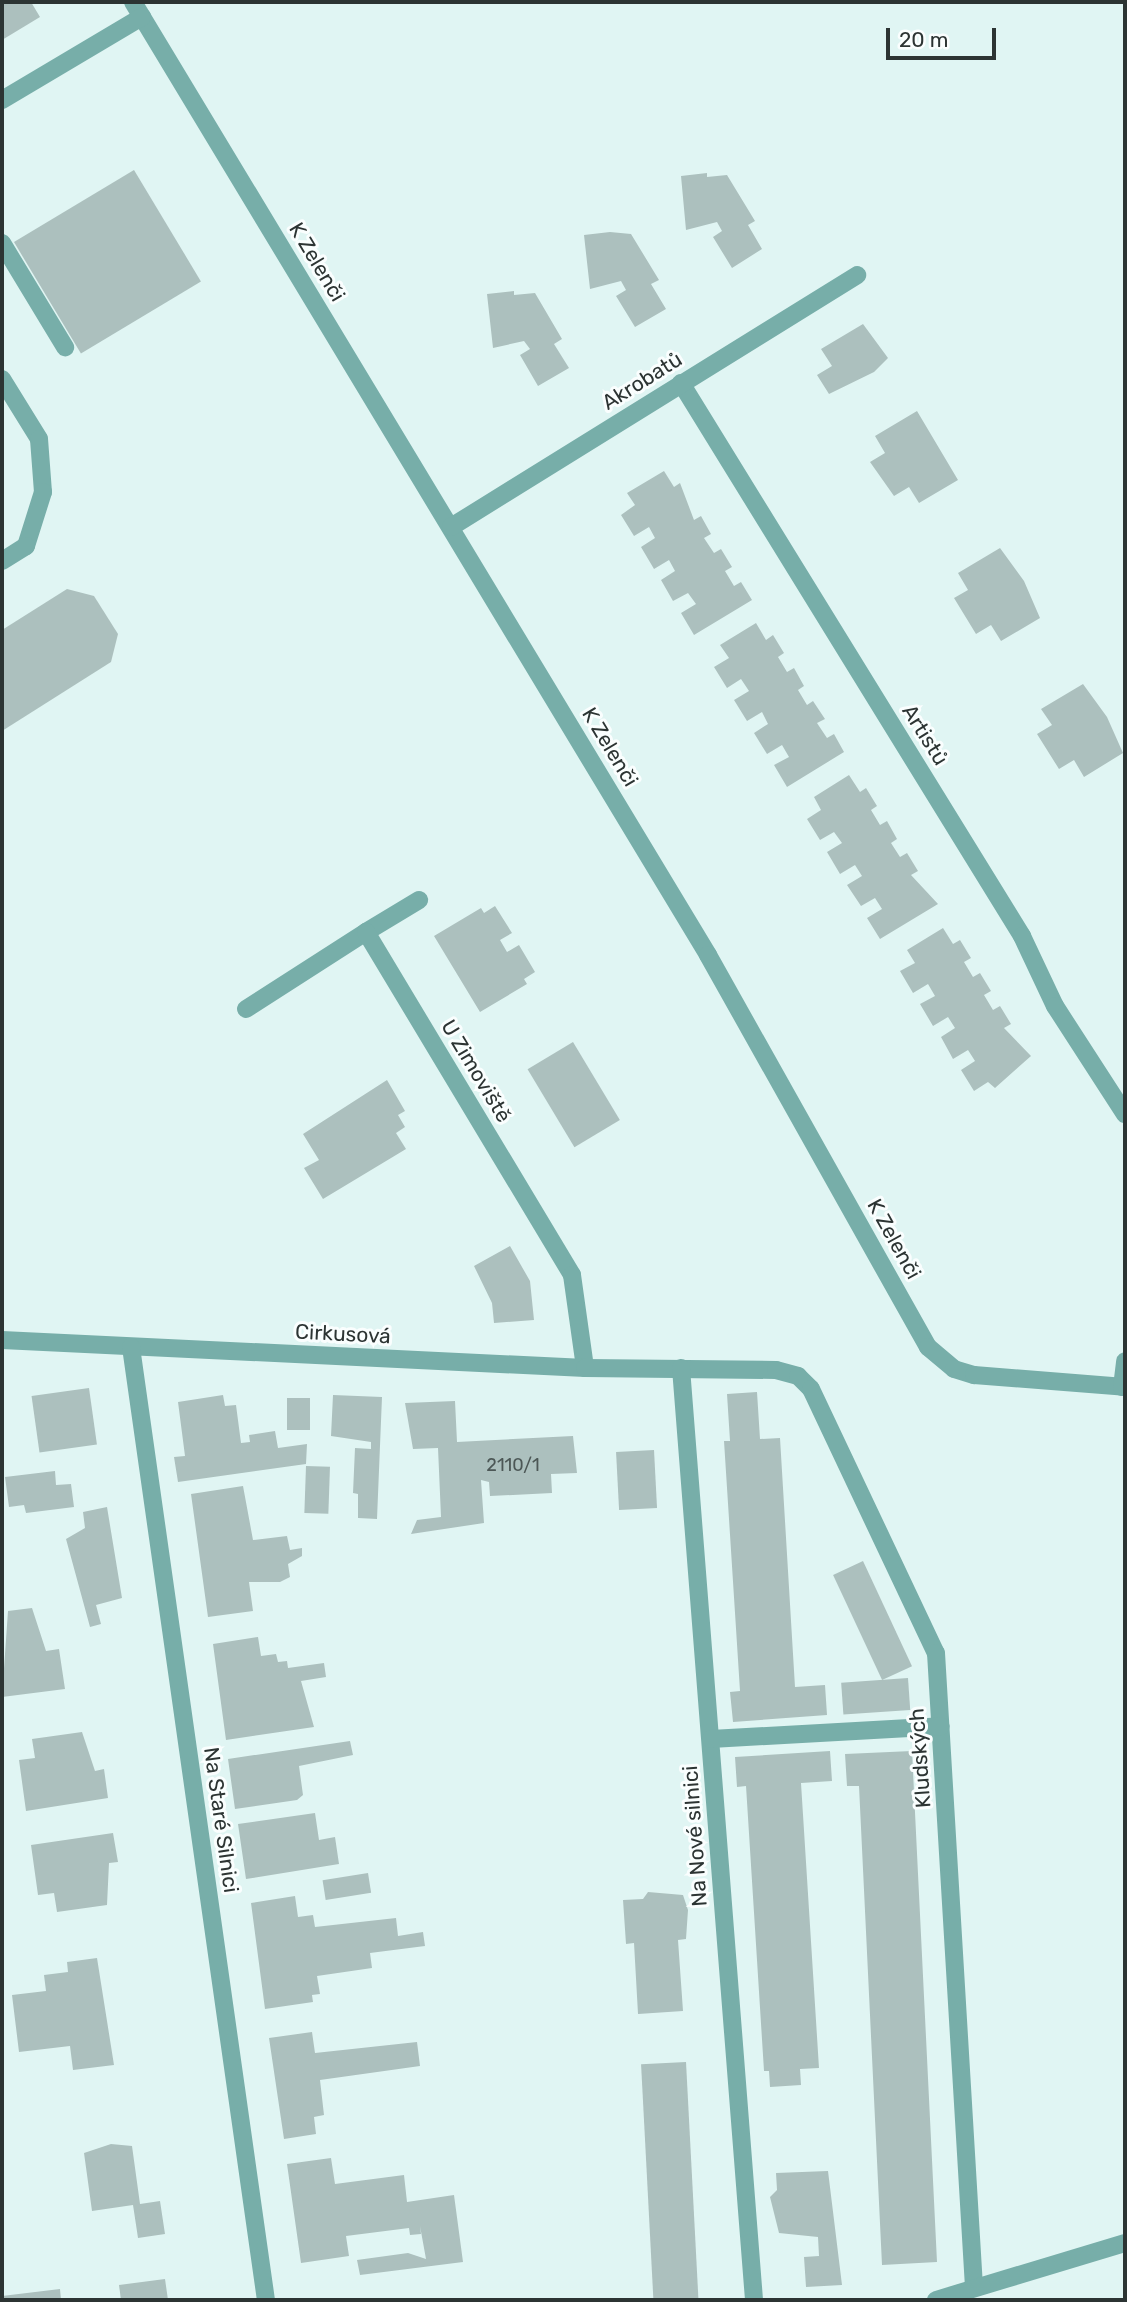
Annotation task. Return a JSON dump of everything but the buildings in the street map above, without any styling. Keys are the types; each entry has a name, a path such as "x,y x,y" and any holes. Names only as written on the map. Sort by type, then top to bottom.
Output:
{"street":[{"path":"2,100 137,9"},
{"name":"K Zelenči","path":"137,9 708,955 928,1347 954,1369 974,1375 1124,1387"},
{"path":"2,243 65,347"},
{"name":"Akrobatů","path":"451,527 857,275"},
{"path":"2,379 39,439 43,492 26,545 2,561"},
{"name":"Artistů","path":"681,383 1022,936 1055,1006 1125,1114"},
{"path":"246,1009 419,900"},
{"name":"U Zimoviště","path":"366,932 572,1275 585,1368"},
{"name":"Cirkusová","path":"2,1340 585,1368 681,1368"},
{"name":"Na Staré Silnici","path":"131,1347 266,2300"},
{"path":"1124,1387 1125,1361"},
{"name":"Kludských","path":"681,1368 776,1370 798,1376 811,1389 936,1654 974,2287"},
{"name":"Na Nové silnici","path":"681,1368 754,2300"},
{"path":"711,1739 941,1726"},
{"path":"936,2300 1125,2243"}]}
